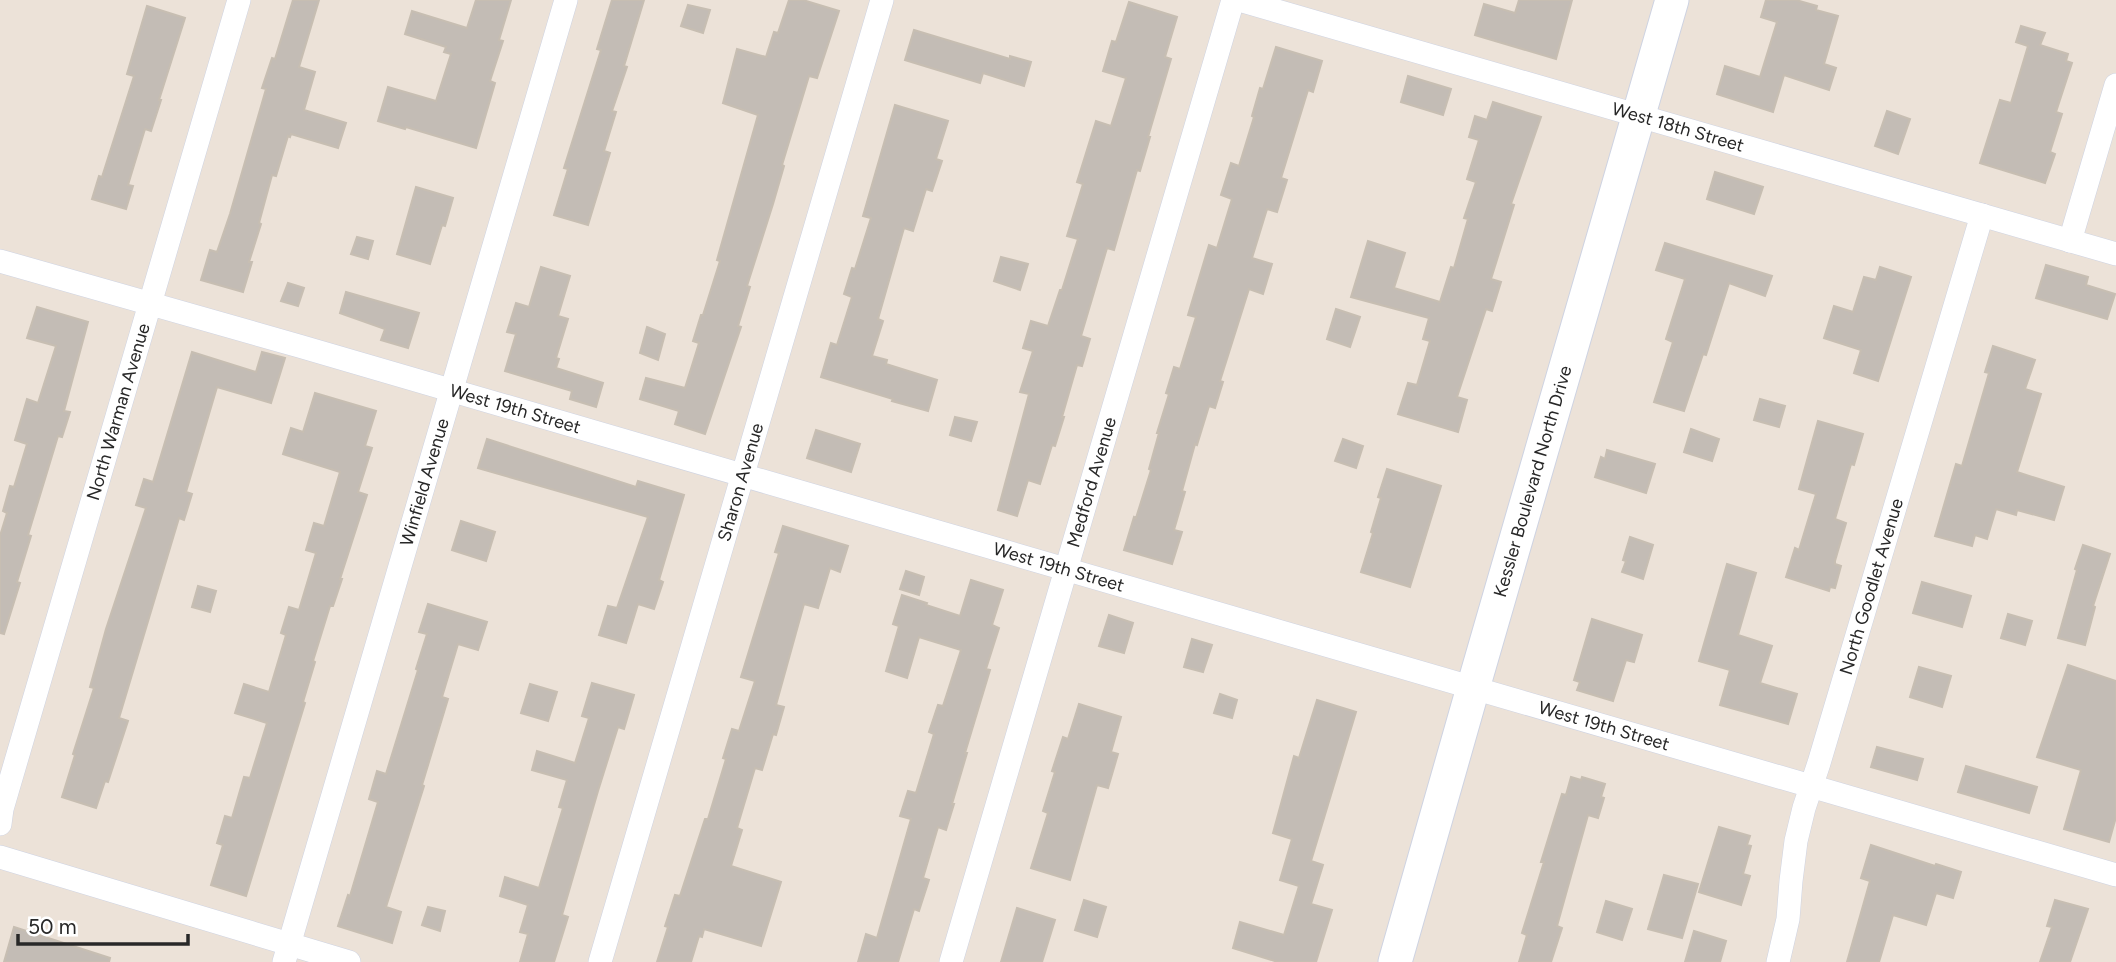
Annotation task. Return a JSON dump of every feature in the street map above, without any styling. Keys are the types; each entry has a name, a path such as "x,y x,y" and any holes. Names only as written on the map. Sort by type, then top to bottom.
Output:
{"main road":[{"name":"Kessler Boulevard North Drive","path":"1395,962 1672,0"}],"street":[{"name":"North Warman Avenue","path":"0,824 6,773 150,303 239,0"},
{"name":"Winfield Avenue","path":"287,953 566,0"},
{"name":"Sharon Avenue","path":"600,962 882,0"},
{"name":"Medford Avenue","path":"951,962 1233,0"},
{"name":"West 18th Street","path":"1239,0 2116,254"},
{"path":"2070,241 2116,85"},
{"name":"North Goodlet Avenue","path":"1779,962 1788,919 1796,841 1982,215"},
{"name":"West 19th Street","path":"0,261 2116,875"},
{"path":"0,857 287,953 349,962"}],"building":[{"path":"293,0 319,0 299,67 315,72 304,110 346,123 338,148 291,134 288,136 276,176 272,175 243,292 201,280 210,250 217,252 230,214 266,89 262,88 272,58 275,59"},
{"path":"476,0 511,0 499,40 503,41 490,81 495,83 476,148 378,121 388,87 436,101 451,54 444,52 446,47 405,34 412,11 467,28"},
{"path":"612,0 644,0 624,66 627,67 612,111 616,112 604,151 610,153 588,225 554,215 568,169 564,168 601,50 597,49"},
{"path":"789,0 803,0 839,11 817,78 809,76 747,286 750,287 738,326 741,327 705,434 675,424 679,411 640,399 646,378 685,388 699,343 693,341 720,261 717,260 758,115 723,103 737,49 766,57 774,32 778,33"},
{"path":"1519,0 1572,0 1556,59 1475,35 1484,4 1515,13"},
{"path":"1766,0 1796,0 1817,6 1816,10 1838,16 1824,64 1836,68 1829,90 1784,75 1773,112 1717,94 1725,66 1760,77 1777,22 1761,17"},
{"path":"1129,2 1177,17 1165,57 1171,59 1140,171 1137,170 1114,250 1107,248 1081,336 1090,339 1082,366 1077,365 1055,446 1052,445 1040,484 1028,480 1017,516 998,510 1029,394 1020,392 1033,351 1023,348 1031,321 1048,326 1078,239 1067,236 1083,184 1077,182 1096,121 1111,126 1126,78 1103,71 1112,41 1116,42"},
{"path":"688,5 710,10 703,33 681,26"},
{"path":"147,6 185,18 151,131 145,129 128,185 133,186 126,209 92,199 99,176 102,177 134,76 127,74"},
{"path":"2021,26 2045,33 2040,45 2068,54 2066,61 2072,63 2056,112 2062,114 2050,152 2055,154 2045,183 1980,163 2000,100 2011,103 2028,46 2016,42"},
{"path":"914,30 1010,59 1010,56 1031,62 1024,86 983,73 980,83 905,60"},
{"path":"1276,47 1322,61 1313,92 1308,90 1281,178 1287,180 1277,212 1267,209 1252,258 1272,264 1263,294 1249,289 1220,381 1223,382 1215,408 1209,406 1197,445 1195,444 1174,530 1182,532 1172,564 1124,550 1151,470 1149,469 1157,433 1174,367 1180,369 1196,317 1188,315 1209,245 1217,248 1232,199 1221,195 1231,163 1239,166 1260,88 1263,89"},
{"path":"1408,76 1451,89 1443,115 1401,102"},
{"path":"1493,102 1541,117 1511,204 1514,205 1491,279 1501,282 1492,311 1486,309 1457,397 1467,400 1458,432 1398,414 1408,383 1417,385 1430,341 1423,339 1429,318 1351,297 1368,241 1405,253 1394,288 1440,302 1451,267 1454,268 1468,219 1464,218 1476,182 1467,179 1479,140 1469,137 1475,116 1487,120"},
{"path":"895,105 948,121 936,159 942,161 932,191 926,189 913,231 904,228 878,319 883,321 872,356 887,360 886,364 937,380 928,411 821,377 831,343 837,345 852,297 844,294 871,218 863,216"},
{"path":"1887,111 1910,119 1898,154 1875,146"},
{"path":"1715,172 1763,187 1754,214 1707,199"},
{"path":"416,187 453,198 430,264 397,254"},
{"path":"357,237 373,241 368,259 351,254"},
{"path":"1665,243 1772,276 1765,296 1729,283 1706,355 1703,354 1684,411 1654,402 1673,342 1666,339 1685,279 1656,270"},
{"path":"1001,257 1028,264 1020,290 994,281"},
{"path":"2046,265 2088,277 2086,285 2115,294 2107,319 2036,298"},
{"path":"541,267 570,276 558,316 568,319 556,358 559,359 556,368 603,383 596,407 570,399 572,391 505,371 516,334 507,332 516,303 529,307"},
{"path":"1880,267 1911,277 1878,381 1854,373 1861,350 1824,338 1834,306 1853,312 1864,277 1876,280"},
{"path":"288,283 304,288 298,306 281,301"},
{"path":"346,292 419,313 408,348 381,340 385,329 340,313"},
{"path":"37,307 88,322 64,411 70,412 62,437 58,436 28,535 31,536 17,582 20,583 4,634 0,633 0,536 7,513 3,511 10,486 14,487 27,444 15,440 27,399 38,403 56,346 27,338"},
{"path":"1336,309 1360,317 1350,347 1327,339"},
{"path":"647,327 665,334 658,360 640,353"},
{"path":"1993,346 2035,360 2025,389 2041,394 2017,472 2064,487 2054,520 2017,510 2016,515 1996,509 1987,539 1975,535 1972,546 1935,536 1956,464 1962,466 1989,373 1985,372"},
{"path":"192,352 256,372 262,352 285,358 271,403 217,387 186,492 192,494 184,520 179,518 119,718 128,721 108,782 105,781 96,808 62,797 94,688 90,687 106,629 146,508 136,505 144,479 153,482"},
{"path":"315,393 376,411 365,446 372,448 358,492 367,495 342,579 333,606 330,606 313,661 315,662 303,702 305,703 246,896 211,885 223,845 217,843 225,816 232,818 244,777 250,778 267,723 235,713 244,684 269,692 286,635 281,633 289,607 299,610 316,553 306,550 314,523 324,526 340,472 283,454 291,428 303,432"},
{"path":"1760,399 1785,406 1779,427 1754,420"},
{"path":"955,417 977,422 971,441 950,435"},
{"path":"1818,421 1863,434 1835,519 1846,523 1835,561 1835,564 1841,566 1835,588 1830,587 1829,591 1786,577 1795,548 1799,550 1816,494 1799,489"},
{"path":"1691,429 1719,439 1712,461 1684,452"},
{"path":"816,430 860,444 851,472 807,458"},
{"path":"487,439 636,487 638,481 684,495 659,580 663,582 654,609 638,604 626,643 599,635 608,606 617,608 648,517 478,468"},
{"path":"1343,439 1363,446 1356,468 1335,461"},
{"path":"1607,450 1655,464 1646,493 1595,477 1601,457 1605,459"},
{"path":"1387,469 1441,486 1410,587 1361,572"},
{"path":"461,521 495,532 486,561 452,550"},
{"path":"783,526 848,546 840,572 830,568 818,608 804,604 776,705 784,707 776,735 773,734 762,770 755,768 737,828 742,830 731,866 781,882 761,946 704,929 691,962 657,962 675,895 680,896 705,819 708,819 732,729 739,731 755,681 741,677 779,553 775,552"},
{"path":"1630,537 1653,545 1643,579 1622,572"},
{"path":"2083,545 2110,554 2093,606 2095,607 2085,645 2058,638"},
{"path":"1727,564 1756,573 1738,635 1772,646 1760,683 1797,694 1788,724 1720,705 1730,670 1699,661"},
{"path":"906,571 924,577 919,595 900,589"},
{"path":"971,580 1003,590 992,625 999,628 986,669 990,670 965,753 954,804 946,830 938,827 923,878 929,880 919,911 914,909 898,962 858,962 866,934 877,938 911,819 900,816 908,791 916,793 934,734 929,732 938,705 943,706 961,650 919,637 907,678 886,671 899,626 893,624 902,595 960,616"},
{"path":"1922,582 1971,596 1962,627 1913,613"},
{"path":"198,586 216,591 210,612 192,607"},
{"path":"428,604 487,622 478,650 458,644 442,697 448,699 386,907 401,912 392,943 338,926 348,895 350,896 378,802 369,799 377,771 386,774 418,670 416,669 427,634 419,632"},
{"path":"2008,614 2032,621 2025,645 2001,638"},
{"path":"1109,615 1133,623 1124,653 1099,646"},
{"path":"1592,619 1642,635 1634,662 1626,660 1613,701 1577,690 1580,682 1574,680"},
{"path":"1192,639 1212,645 1203,672 1184,667"},
{"path":"2068,665 2116,681 2116,817 2109,842 2064,829 2081,770 2037,757"},
{"path":"1919,667 1951,676 1942,707 1910,697"},
{"path":"592,683 634,695 624,729 618,727 598,791 562,915 568,917 554,962 520,962 528,934 520,932 528,905 500,896 505,877 539,888 563,808 559,807 567,780 532,770 537,751 575,763 589,718 582,716"},
{"path":"530,684 557,692 548,721 521,713"},
{"path":"1220,694 1237,700 1232,718 1214,713"},
{"path":"1317,700 1356,712 1311,861 1323,865 1311,904 1332,910 1316,962 1278,962 1233,948 1240,922 1284,935 1299,886 1280,880 1292,839 1273,833 1294,756 1299,758"},
{"path":"1079,704 1121,717 1111,752 1118,754 1108,788 1097,785 1070,880 1031,868 1048,813 1043,811 1055,772 1052,771 1063,737 1068,739"},
{"path":"1877,747 1923,759 1917,780 1871,767"},
{"path":"1966,766 2037,787 2029,813 1958,792"},
{"path":"1571,777 1581,780 1582,777 1605,784 1601,797 1604,798 1598,818 1588,815 1557,926 1562,928 1551,962 1519,962 1527,935 1522,933 1544,862 1541,862 1562,794 1566,795"},
{"path":"1719,827 1750,836 1747,845 1751,846 1743,874 1750,876 1741,905 1699,892"},
{"path":"1871,845 1961,872 1953,898 1936,893 1926,925 1893,915 1879,962 1847,962 1870,881 1861,878"},
{"path":"1664,875 1698,884 1682,938 1648,929"},
{"path":"1084,900 1106,907 1097,937 1075,930"},
{"path":"2055,900 2088,909 2070,962 2040,962 2052,927 2047,926"},
{"path":"1606,901 1632,909 1622,940 1597,932"},
{"path":"428,907 445,911 440,931 422,925"},
{"path":"1017,908 1055,920 1042,962 1001,962"},
{"path":"14,927 110,958 109,962 4,962"},
{"path":"1694,931 1726,941 1720,962 1685,962"}]}
